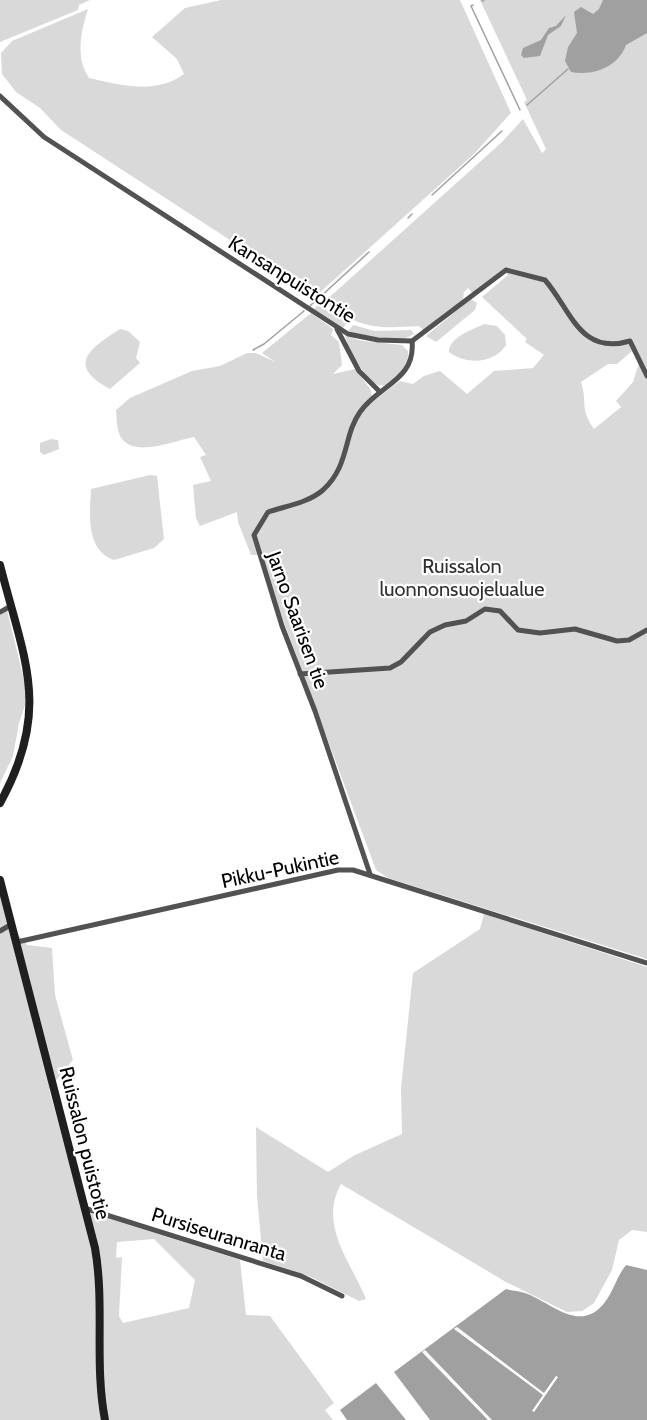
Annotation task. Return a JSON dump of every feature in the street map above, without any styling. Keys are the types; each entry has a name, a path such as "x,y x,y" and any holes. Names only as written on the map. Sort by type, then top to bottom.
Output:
{"street":[{"name":"Kansanpuistontie","path":"0,96 44,137 336,328 366,338 412,341"},
{"path":"412,341 506,270 545,280 565,311 598,343 613,345 630,341 647,376"},
{"path":"336,328 359,371 380,392"},
{"name":"Jarno Saarisen tie","path":"370,874 254,535 268,512 307,501 330,482 346,454 357,417 380,392 398,381 407,368 412,341"},
{"path":"0,564 26,663 31,708 21,759 0,803"},
{"path":"0,612 11,606"},
{"path":"300,674 390,668 401,662 430,632 445,625 466,621 485,609 500,611 518,630 540,633 575,629 617,641 629,640 647,630"},
{"name":"Pikku-Pukintie","path":"17,942 338,870 370,874 647,963"},
{"name":"Ruissalon puistotie","path":"0,880 84,1208 99,1276 100,1373 105,1420"},
{"path":"0,931 12,924"},
{"name":"Pursiseuranranta","path":"84,1208 301,1276 342,1296"}],"green space":[{"path":"0,0 90,0 79,5 78,10 0,42"},
{"path":"221,0 460,0 511,113 475,153 316,296 61,130 40,108 16,92 2,74 1,53 12,41 88,9 83,26 81,53 89,78 138,86 150,86 173,80 184,74 177,59 152,37 185,8"},
{"name":"Ruissalon luonnonsuojelualue","path":"480,0 647,0 647,959 388,878 376,870 259,555 251,555 238,522 237,512 200,526 196,518 193,485 211,481 200,457 206,455 194,437 158,446 132,446 122,439 118,427 116,410 130,398 192,371 220,366 247,353 256,353 275,362 262,353 311,313 333,329 331,335 339,342 342,365 333,374 355,369 371,390 372,402 400,381 413,384 424,376 440,371 467,394 494,371 533,368 544,355 525,342 527,339 482,297 508,275 503,269 472,293 468,288 464,292 463,300 423,330 419,326 368,325 348,318 323,303 502,142 523,119 542,153 546,149 524,102 527,100","holes":["632,351 639,363 633,382 616,401 621,407 594,429 585,410 581,382 608,364 617,364"]},
{"path":"471,299 477,303 475,310 436,342 426,336"},
{"path":"318,305 346,321 343,328 314,309"},
{"path":"484,324 497,326 505,335 506,345 501,351 487,359 471,361 449,352 457,338"},
{"path":"353,325 375,331 411,330 415,335 398,339 368,337 348,331"},
{"path":"120,329 128,331 140,342 136,358 140,363 110,389 89,372 86,365 87,358 99,343"},
{"path":"345,336 363,341 402,345 408,351 406,365 390,383 379,385 373,382 360,367"},
{"path":"51,439 58,440 59,449 44,455 40,452 40,443"},
{"path":"150,475 157,476 164,539 154,548 114,560 98,548 91,530 91,489"},
{"path":"0,610 7,610 25,684 26,702 19,723 13,756 0,783"},
{"path":"0,892 8,922 27,945 52,948 55,995 73,1060 49,1089 83,1213 94,1214 240,1260 246,1315 270,1316 334,1403 325,1410 333,1420 0,1420","holes":["154,1239 195,1280 189,1308 123,1323 119,1316 122,1257 116,1258 117,1242"]},
{"path":"484,914 647,967 647,1232 632,1230 619,1240 612,1270 594,1303 582,1311 567,1312 506,1282 341,1184 335,1199 333,1214 335,1229 345,1257 366,1299 359,1301 311,1277 263,1261 257,1196 256,1127 328,1172 355,1155 402,1134 401,1088 413,973 480,929"}],"shaded area":[{"path":"603,0 647,0 647,33 626,45 617,59 604,68 588,73 571,72 565,61 568,47 577,33 574,12 581,7 593,14 599,9"},
{"path":"566,15 561,26 548,35 540,56 524,58 521,55 523,48 541,40 549,28 556,26"},
{"path":"626,1265 647,1270 647,1420 430,1420 394,1372 506,1289 535,1297 565,1313 586,1316 605,1302"},
{"path":"376,1383 406,1420 347,1420 340,1410"}],"pier":[{"path":"457,1327 544,1393 556,1376 558,1377 534,1412 532,1411 543,1395 454,1329"},
{"path":"425,1350 492,1420 488,1420 422,1352"}],"waterway":[{"path":"473,5 471,6 520,110"},
{"path":"527,105 568,69"},
{"path":"432,195 502,131"},
{"path":"408,218 412,214"},
{"path":"319,298 369,252"},
{"path":"310,306 314,302"},
{"path":"253,350 264,344 304,311"}]}
